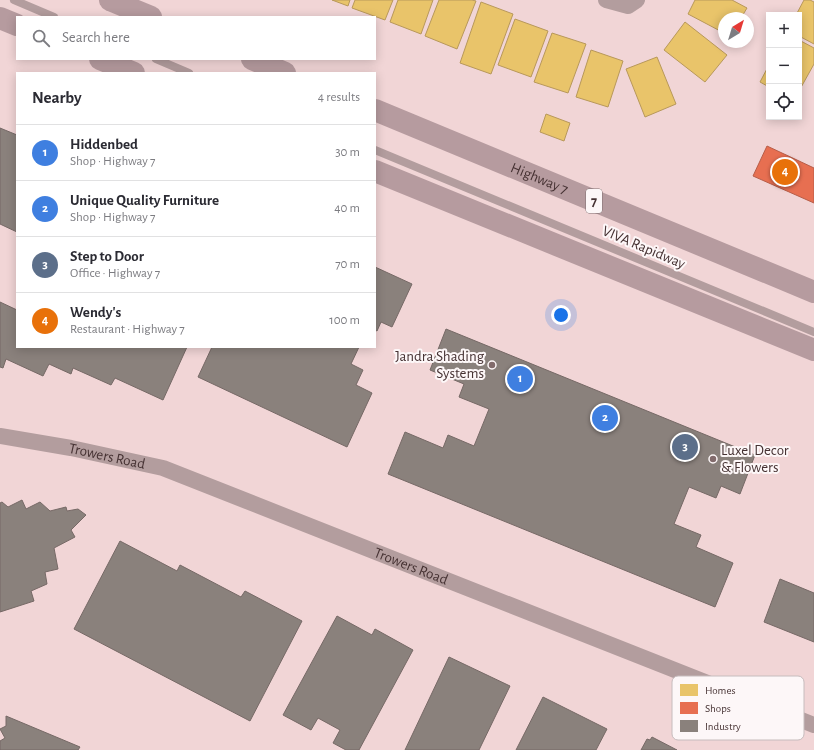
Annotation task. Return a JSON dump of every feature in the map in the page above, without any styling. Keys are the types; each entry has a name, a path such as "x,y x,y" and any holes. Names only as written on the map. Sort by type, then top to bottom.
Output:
{"main road":[{"path":"110,0 149,16"},
{"path":"0,18 16,25"},
{"path":"102,60 132,72"},
{"path":"254,60 283,72"},
{"name":"Highway 7","path":"376,110 814,292"},
{"path":"376,171 814,350"}],"street":[{"path":"606,0 628,6 637,0"},
{"name":"Trowers Road","path":"0,436 71,448 163,468 690,676"},
{"name":"Trowers Road","path":"804,721 814,725"}],"lane":[{"path":"14,0 52,16"},
{"path":"158,60 187,72"},
{"name":"VIVA Rapidway","path":"376,150 814,332"}],"building: Homes":[{"path":"332,0 350,0 348,6"},
{"path":"355,0 393,0 385,20 352,8"},
{"path":"398,0 433,0 421,34 390,22"},
{"path":"439,0 476,1 457,49 425,36"},
{"path":"695,0 732,0 747,8 745,12 718,12 718,30 688,14"},
{"path":"804,0 814,2 814,44 802,38 802,12 798,12"},
{"path":"481,2 513,14 491,74 460,63"},
{"path":"515,19 548,31 531,77 498,65"},
{"path":"685,22 727,55 705,82 664,50"},
{"path":"552,33 586,44 568,93 534,82"},
{"path":"802,42 814,48 814,64 802,86"},
{"path":"591,50 623,61 608,107 576,97"},
{"path":"657,57 676,104 645,117 626,69"},
{"path":"766,71 766,85 760,82"},
{"path":"546,114 570,123 564,141 540,132"}],"building: Shops":[{"path":"767,146 814,168 814,203 753,176"}],"building: Industry":[{"path":"0,128 16,135 16,232 0,224"},
{"path":"376,267 412,284 392,327 381,322 377,331"},
{"path":"0,302 16,310 16,348 187,348 163,400 115,378 111,385 73,368 71,374 49,364 43,376 6,359 3,368 0,367"},
{"path":"446,329 755,455 740,494 721,486 716,498 689,487 674,524 701,535 696,547 733,563 715,607 388,474 405,432 443,448 448,435 474,446 489,409 459,397 464,384 430,370"},
{"path":"212,348 359,348 351,364 363,370 356,385 372,393 347,447 198,377"},
{"path":"22,500 26,509 40,502 50,511 66,507 67,511 78,509 86,515 71,530 75,537 54,548 58,569 45,572 47,584 31,591 34,601 0,612 0,503 2,502 8,507"},
{"path":"120,541 177,571 180,565 241,597 245,591 302,621 250,721 74,629"},
{"path":"780,579 814,593 814,642 764,622"},
{"path":"337,616 372,635 375,629 413,650 359,750 346,750 333,743 340,730 318,718 311,730 283,715"},
{"path":"449,657 510,686 479,750 405,750"},
{"path":"543,697 607,729 596,750 516,750"},
{"path":"6,716 80,747 78,750 0,750 0,741 5,738 0,729 6,726"},
{"path":"652,737 677,750 641,750 647,739 650,740"}],"place":[{"name":"Wendy's","path":"785,172"},
{"name":"Jandra Shading Systems","path":"492,365"},
{"name":"Hiddenbed","path":"520,379"},
{"name":"Unique Quality Furniture","path":"605,418"},
{"name":"Step to Door","path":"685,447"},
{"name":"Luxel Decor & Flowers","path":"713,459"}]}
